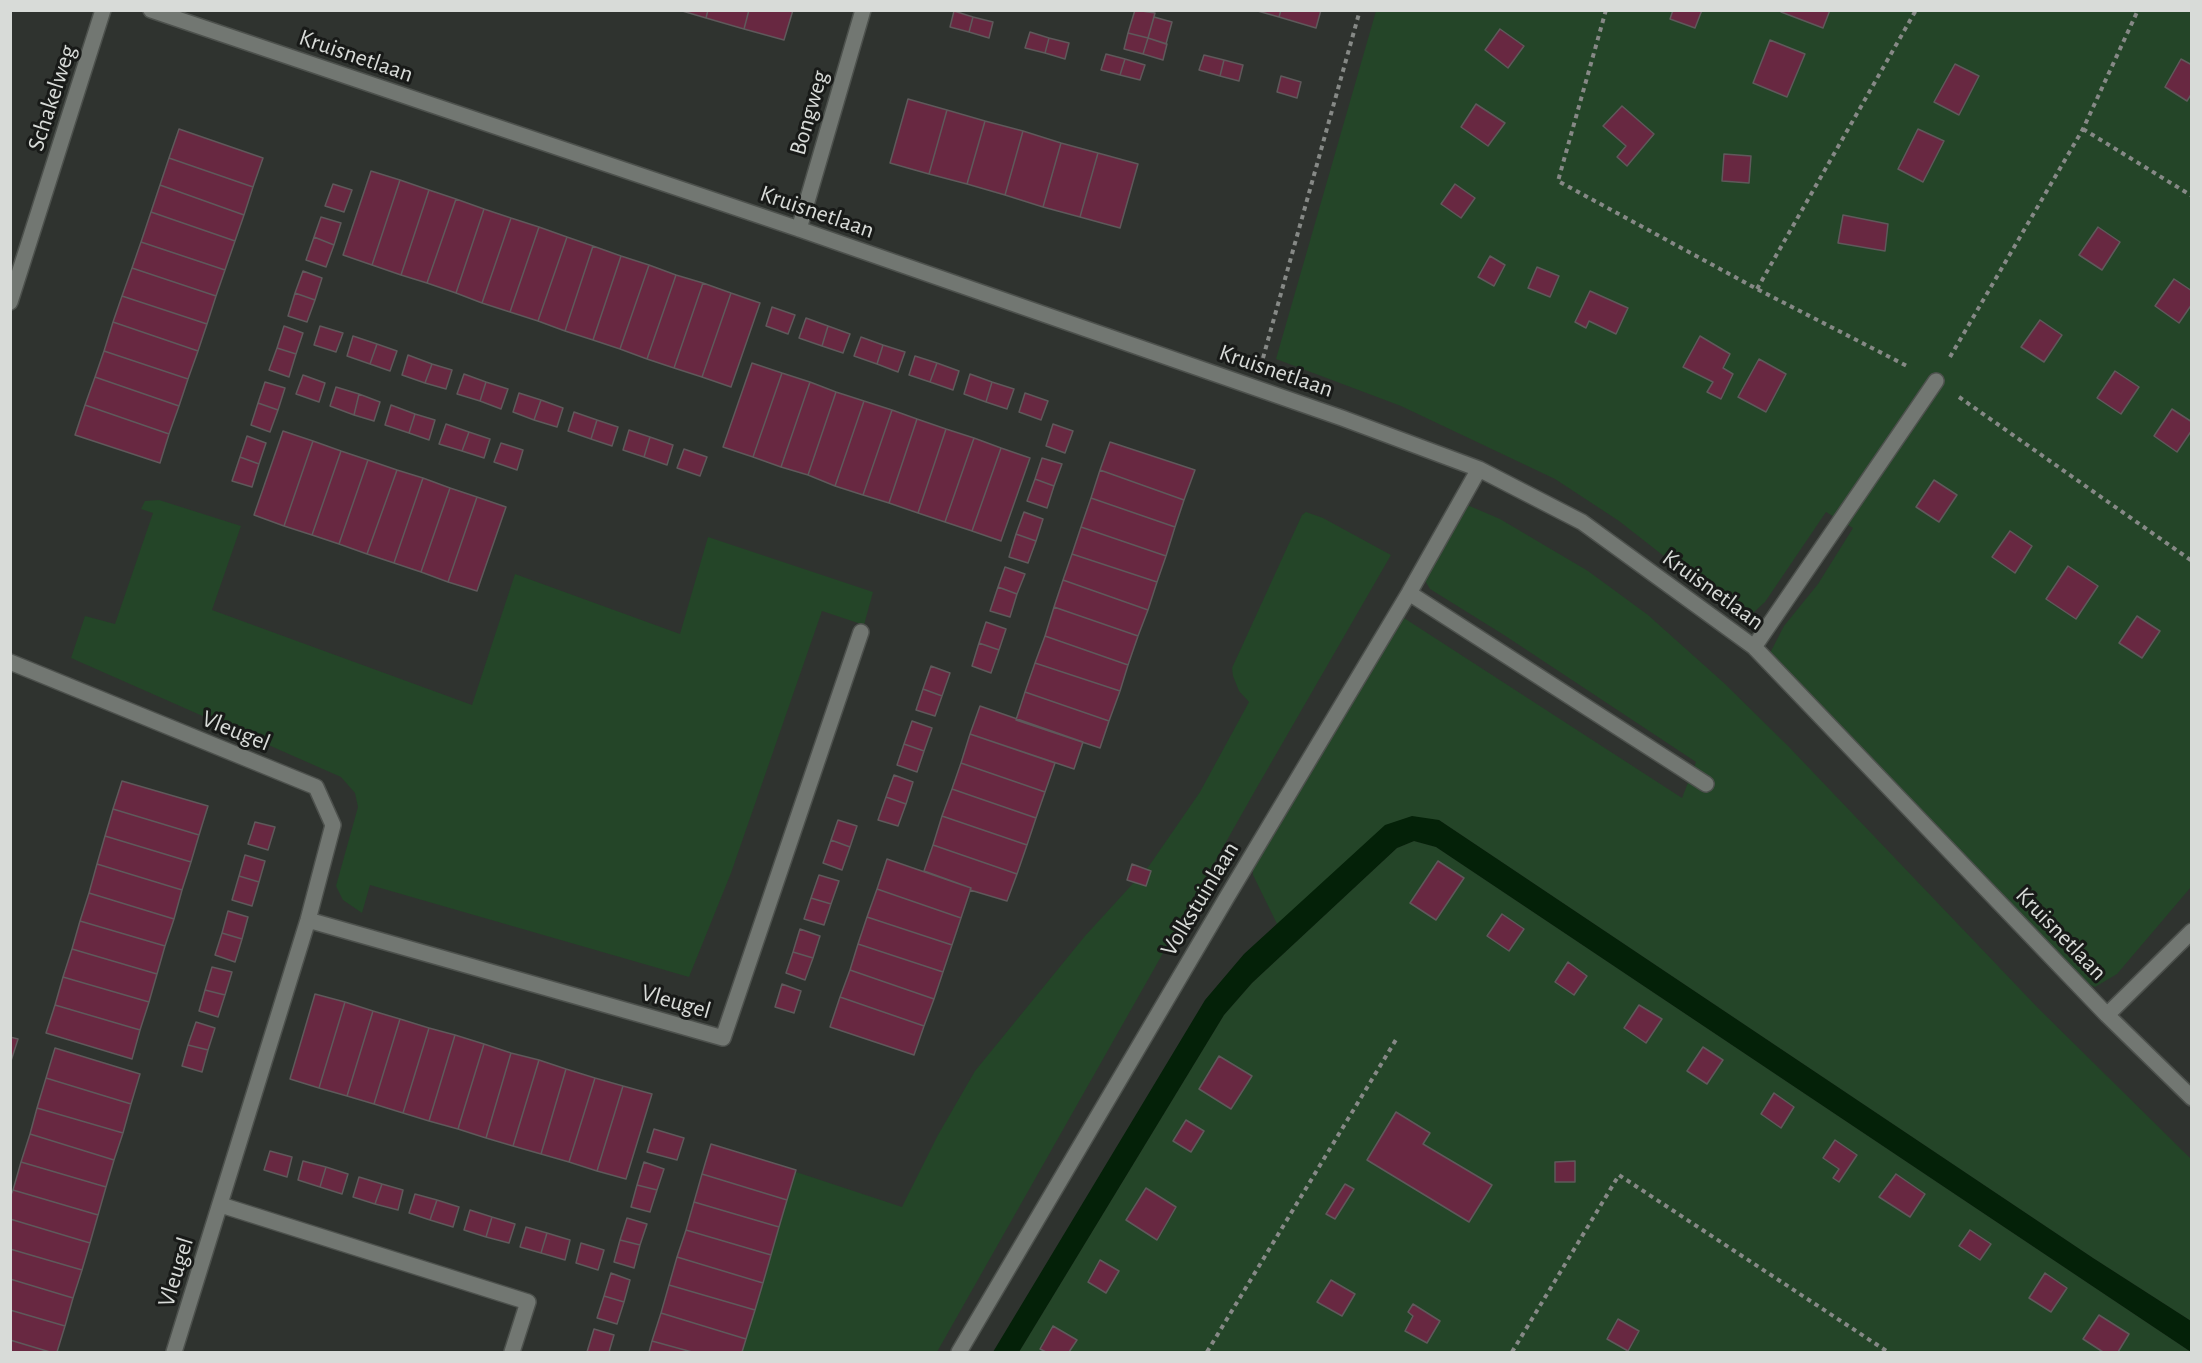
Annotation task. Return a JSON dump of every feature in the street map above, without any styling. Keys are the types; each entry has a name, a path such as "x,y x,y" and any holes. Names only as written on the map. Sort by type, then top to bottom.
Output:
{"street":[{"name":"Schakelweg","path":"10,302 103,10"},
{"name":"Kruisnetlaan","path":"152,10 799,229 1255,388 1479,469 1582,522 1754,647 2108,1015 2192,1098"},
{"name":"Bongweg","path":"799,229 863,10"},
{"path":"1754,647 1936,381"},
{"name":"Volkstuinlaan","path":"959,1353 1409,593 1479,469"},
{"path":"1409,593 1706,784"},
{"name":"Vleugel","path":"308,920 723,1038 861,632"},
{"name":"Vleugel","path":"10,662 316,787 333,825 308,920 174,1353"},
{"path":"2108,1015 2192,931"},
{"path":"221,1205 528,1302 512,1353"}],"path":[{"path":"1255,388 1360,10"},
{"path":"1606,10 1558,181 1757,289 1936,381 2192,561"},
{"path":"1757,289 1916,10"},
{"path":"1936,381 2084,129 2138,10"},
{"path":"2084,129 2192,196"},
{"path":"1206,1353 1398,1038"},
{"path":"1512,1353 1619,1175 1888,1353"}],"shaded area":[{"path":"1376,11 2191,11 2191,887 2117,974 2095,987 2074,977 1770,653 1784,626 1818,584 1853,528 1826,512 1765,602 1742,623 1729,607 1619,521 1555,479 1401,406 1276,359"},
{"path":"159,500 241,526 212,610 472,705 515,574 680,634 708,537 873,592 864,625 822,611 731,873 689,977 370,885 362,913 343,900 336,886 358,807 355,793 341,777 71,658 85,616 115,624 153,513 141,509 145,501"},
{"path":"1465,504 1500,519 1588,571 1648,615 1724,683 1789,747 2038,1008 2191,1159 2191,1321 2093,1258 1439,820 1306,900 1277,924 1253,875 1253,867 1397,620 1404,618 1682,798 1696,762 1430,589 1423,577"},
{"path":"1306,512 1323,518 1391,555 937,1352 725,1352 781,1167 902,1207 938,1135 975,1071 1085,936 1149,866 1200,792 1249,702 1239,691 1232,668 1302,515"},
{"path":"1412,816 1439,820 2093,1258 2191,1321 2191,1352 1436,847 1414,841 1397,848 1252,983 1224,1015 1019,1352 993,1352 1205,1000 1244,954 1385,825"},
{"path":"1414,841 1436,847 2191,1352 1019,1352 1224,1015 1252,983 1397,848"}],"building":[{"path":"679,10 708,10 706,18"},
{"path":"708,10 749,10 744,29 706,18"},
{"path":"749,10 793,10 784,40 744,29"},
{"path":"1135,10 1155,13 1148,38 1128,33"},
{"path":"1254,10 1281,10 1279,17"},
{"path":"1281,10 1321,10 1316,28 1279,17"},
{"path":"1673,10 1702,10 1695,28 1670,19"},
{"path":"1781,10 1830,10 1823,28 1781,12"},
{"path":"954,11 973,17 969,32 950,27"},
{"path":"973,17 993,22 989,38 969,32"},
{"path":"1154,17 1172,22 1166,44 1148,38"},
{"path":"1500,29 1524,46 1508,68 1485,50"},
{"path":"1030,32 1049,38 1045,53 1025,48"},
{"path":"1128,33 1148,38 1143,54 1124,49"},
{"path":"1049,38 1069,43 1065,59 1045,53"},
{"path":"1148,38 1167,44 1163,60 1143,54"},
{"path":"1770,40 1805,54 1787,97 1753,83"},
{"path":"1106,54 1125,59 1120,75 1101,70"},
{"path":"1204,55 1224,60 1220,76 1199,70"},
{"path":"1125,59 1145,65 1140,80 1120,75"},
{"path":"2181,59 2192,65 2192,93 2187,101 2165,87"},
{"path":"1224,60 1243,65 1239,81 1220,76"},
{"path":"1955,64 1979,76 1959,115 1934,102"},
{"path":"1281,76 1301,82 1297,98 1277,92"},
{"path":"908,99 947,110 929,174 890,163"},
{"path":"1476,104 1505,123 1488,146 1461,127"},
{"path":"1622,106 1654,134 1627,166 1617,157 1626,146 1603,126"},
{"path":"947,110 985,121 967,184 929,174"},
{"path":"985,121 1023,131 1005,195 967,184"},
{"path":"179,129 263,158 253,187 169,158"},
{"path":"1918,129 1944,141 1923,182 1898,169"},
{"path":"1023,131 1061,143 1043,207 1005,195"},
{"path":"1061,143 1098,153 1080,217 1043,207"},
{"path":"1098,153 1138,164 1120,228 1080,217"},
{"path":"1724,154 1751,156 1749,183 1722,181"},
{"path":"169,158 253,187 244,215 160,185"},
{"path":"371,171 400,180 372,265 343,255"},
{"path":"400,180 429,190 401,275 372,265"},
{"path":"333,184 352,190 344,212 325,206"},
{"path":"1455,184 1475,198 1461,218 1441,204"},
{"path":"160,185 244,215 235,241 151,212"},
{"path":"429,190 456,199 427,283 401,275"},
{"path":"456,199 484,209 456,293 427,283"},
{"path":"484,209 511,218 482,303 456,293"},
{"path":"151,212 235,241 225,270 141,242"},
{"path":"1843,215 1888,224 1885,251 1838,243"},
{"path":"321,217 341,223 334,245 314,237"},
{"path":"511,218 539,227 510,312 482,303"},
{"path":"539,227 567,237 538,321 510,312"},
{"path":"2098,227 2120,242 2102,270 2079,255"},
{"path":"314,237 334,245 326,267 306,260"},
{"path":"567,237 593,246 565,331 538,321"},
{"path":"141,242 225,270 216,296 132,268"},
{"path":"593,246 621,256 593,340 565,331"},
{"path":"621,256 649,265 620,349 593,340"},
{"path":"1490,256 1505,265 1494,286 1478,277"},
{"path":"649,265 676,275 647,359 620,349"},
{"path":"1537,267 1559,276 1550,297 1528,288"},
{"path":"132,268 216,296 207,324 122,296"},
{"path":"303,271 322,278 315,300 295,293"},
{"path":"676,275 703,283 674,368 647,359"},
{"path":"2174,279 2192,291 2192,304 2179,323 2155,306"},
{"path":"703,283 731,293 702,377 674,368"},
{"path":"1590,291 1628,308 1616,334 1589,321 1586,328 1575,322"},
{"path":"295,293 315,300 307,322 288,316"},
{"path":"731,293 760,303 731,387 702,377"},
{"path":"122,296 207,324 198,351 113,322"},
{"path":"772,307 795,315 788,334 766,326"},
{"path":"806,318 828,326 822,346 799,338"},
{"path":"2040,320 2062,335 2044,362 2021,347"},
{"path":"113,322 198,351 188,379 104,351"},
{"path":"284,326 303,333 296,354 277,348"},
{"path":"320,326 343,333 336,352 314,345"},
{"path":"828,326 850,334 843,353 822,346"},
{"path":"353,336 377,344 370,364 347,356"},
{"path":"1700,336 1730,354 1723,368 1733,374 1721,399 1707,392 1713,382 1683,367"},
{"path":"861,337 883,345 877,364 854,356"},
{"path":"377,344 397,351 390,371 370,364"},
{"path":"883,345 905,352 898,372 877,364"},
{"path":"277,348 296,354 289,377 269,370"},
{"path":"104,351 188,379 179,406 95,377"},
{"path":"408,355 432,364 425,383 402,375"},
{"path":"915,356 937,363 930,382 909,375"},
{"path":"1759,359 1786,374 1766,412 1738,397"},
{"path":"752,363 782,373 753,457 723,447"},
{"path":"937,363 959,371 953,390 930,382"},
{"path":"432,364 452,370 446,389 425,383"},
{"path":"2115,371 2139,387 2121,414 2097,398"},
{"path":"782,373 810,382 781,467 753,457"},
{"path":"464,374 486,382 480,401 457,394"},
{"path":"970,374 992,382 986,402 964,394"},
{"path":"303,375 325,383 319,402 296,394"},
{"path":"95,377 179,406 169,434 85,405"},
{"path":"265,382 285,388 278,410 258,403"},
{"path":"486,382 508,389 501,409 480,401"},
{"path":"810,382 836,392 808,475 781,467"},
{"path":"992,382 1014,389 1007,409 986,402"},
{"path":"336,387 359,394 354,415 330,406"},
{"path":"836,392 864,401 835,486 808,475"},
{"path":"519,393 541,400 534,420 513,412"},
{"path":"1025,393 1048,401 1041,420 1019,412"},
{"path":"359,394 380,402 374,421 354,415"},
{"path":"541,400 563,408 557,427 534,420"},
{"path":"864,401 892,410 863,495 835,486"},
{"path":"258,403 278,410 270,432 251,425"},
{"path":"85,405 169,434 160,463 75,435"},
{"path":"391,405 415,414 409,433 385,425"},
{"path":"2172,409 2192,422 2192,430 2177,452 2154,436"},
{"path":"892,410 917,419 889,503 863,495"},
{"path":"574,412 597,420 591,439 568,431"},
{"path":"415,414 435,420 429,440 409,433"},
{"path":"917,419 946,429 918,513 889,503"},
{"path":"597,420 618,427 612,446 591,439"},
{"path":"446,424 469,432 462,451 439,444"},
{"path":"1053,424 1073,431 1065,453 1046,446"},
{"path":"946,429 974,438 945,522 918,513"},
{"path":"629,430 650,437 644,457 623,450"},
{"path":"283,431 313,441 284,526 254,515"},
{"path":"469,432 490,439 484,458 462,451"},
{"path":"247,436 266,443 259,464 240,457"},
{"path":"650,437 673,445 667,465 644,457"},
{"path":"974,438 1001,448 972,531 945,522"},
{"path":"313,441 341,451 312,535 284,526"},
{"path":"1110,442 1195,470 1184,500 1100,470"},
{"path":"501,443 523,450 517,470 494,462"},
{"path":"1001,448 1030,458 1001,541 972,531"},
{"path":"684,449 707,457 700,476 677,468"},
{"path":"341,451 368,460 339,544 312,535"},
{"path":"240,457 259,464 252,487 232,481"},
{"path":"1042,458 1062,464 1054,486 1035,479"},
{"path":"368,460 397,470 367,554 339,544"},
{"path":"397,470 423,478 394,563 367,554"},
{"path":"1100,470 1184,500 1175,527 1091,498"},
{"path":"423,478 450,488 421,572 394,563"},
{"path":"1035,479 1054,486 1047,508 1027,501"},
{"path":"1934,480 1957,495 1939,522 1916,507"},
{"path":"450,488 477,497 448,582 421,572"},
{"path":"477,497 506,507 477,591 448,582"},
{"path":"1091,498 1175,527 1166,556 1081,527"},
{"path":"1024,512 1043,519 1036,541 1016,534"},
{"path":"1081,527 1166,556 1157,582 1072,554"},
{"path":"2010,531 2032,546 2015,573 1992,557"},
{"path":"1016,534 1036,541 1028,563 1009,557"},
{"path":"1072,554 1157,582 1148,610 1063,580"},
{"path":"2068,566 2098,586 2076,619 2046,599"},
{"path":"1005,567 1025,574 1017,594 998,587"},
{"path":"1063,580 1148,610 1138,636 1054,607"},
{"path":"998,587 1017,594 1010,617 990,611"},
{"path":"1054,607 1138,636 1128,665 1045,636"},
{"path":"2137,616 2160,631 2142,658 2119,643"},
{"path":"986,622 1006,629 999,650 979,643"},
{"path":"1045,636 1128,665 1120,691 1035,663"},
{"path":"979,643 999,650 991,673 972,666"},
{"path":"1035,663 1120,691 1109,721 1025,692"},
{"path":"931,666 950,673 942,696 923,689"},
{"path":"923,689 942,696 935,716 916,710"},
{"path":"1025,692 1109,721 1100,748 1016,720"},
{"path":"980,706 1083,742 1074,769 970,734"},
{"path":"912,721 932,728 924,751 904,744"},
{"path":"970,734 1055,763 1045,792 961,763"},
{"path":"904,744 924,751 917,772 897,765"},
{"path":"961,763 1045,792 1036,818 952,789"},
{"path":"894,775 913,782 906,804 886,797"},
{"path":"122,781 208,806 199,835 113,809"},
{"path":"952,789 1036,818 1027,845 942,816"},
{"path":"886,797 906,804 898,826 878,820"},
{"path":"113,809 199,835 191,862 105,836"},
{"path":"942,816 1027,845 1017,874 933,845"},
{"path":"838,820 857,826 850,847 831,840"},
{"path":"255,822 275,827 268,850 248,844"},
{"path":"105,836 191,862 182,890 97,864"},
{"path":"831,840 850,847 842,870 823,863"},
{"path":"933,845 1017,874 1007,901 970,890 971,888 924,871"},
{"path":"245,855 265,861 259,882 239,876"},
{"path":"887,859 971,888 961,918 877,889"},
{"path":"1438,861 1464,878 1436,920 1410,903"},
{"path":"97,864 182,890 174,919 89,893"},
{"path":"1132,864 1151,871 1146,886 1127,880"},
{"path":"819,875 839,881 831,904 811,898"},
{"path":"239,876 259,882 252,906 232,900"},
{"path":"877,889 961,918 952,945 867,917"},
{"path":"89,893 174,919 165,946 80,921"},
{"path":"811,898 831,904 824,925 804,919"},
{"path":"228,911 248,917 242,939 222,933"},
{"path":"1502,914 1524,929 1509,951 1487,936"},
{"path":"867,917 952,945 943,972 858,944"},
{"path":"80,921 165,946 157,974 72,949"},
{"path":"800,929 820,936 813,958 793,952"},
{"path":"222,933 242,939 235,962 215,955"},
{"path":"858,944 943,972 934,999 850,970"},
{"path":"72,949 157,974 149,1002 63,977"},
{"path":"793,952 813,958 805,980 786,973"},
{"path":"1568,962 1587,976 1574,995 1555,982"},
{"path":"212,967 232,972 225,995 205,990"},
{"path":"850,970 934,999 924,1026 840,997"},
{"path":"63,977 149,1002 140,1030 55,1005"},
{"path":"782,984 801,991 794,1013 775,1007"},
{"path":"205,990 225,995 218,1017 199,1011"},
{"path":"315,994 345,1002 319,1088 290,1079"},
{"path":"840,997 924,1026 914,1055 830,1027"},
{"path":"345,1002 373,1011 347,1096 319,1088"},
{"path":"55,1005 140,1030 132,1059 46,1033"},
{"path":"1639,1005 1662,1019 1646,1043 1624,1028"},
{"path":"373,1011 400,1019 374,1104 347,1096"},
{"path":"400,1019 429,1028 403,1113 374,1104"},
{"path":"196,1022 215,1028 208,1050 188,1045"},
{"path":"429,1028 455,1035 429,1121 403,1113"},
{"path":"455,1035 484,1044 458,1129 429,1121"},
{"path":"10,1037 18,1039 11,1061 10,1061"},
{"path":"484,1044 511,1053 486,1138 458,1129"},
{"path":"188,1045 208,1050 202,1072 182,1066"},
{"path":"1703,1047 1723,1060 1707,1084 1687,1071"},
{"path":"55,1048 140,1074 131,1104 46,1078"},
{"path":"511,1053 539,1060 513,1146 486,1138"},
{"path":"1219,1056 1252,1076 1231,1109 1199,1089"},
{"path":"539,1060 566,1069 541,1154 513,1146"},
{"path":"566,1069 595,1078 569,1162 541,1154"},
{"path":"46,1078 131,1104 123,1133 37,1108"},
{"path":"595,1078 623,1086 597,1171 569,1162"},
{"path":"623,1086 652,1094 626,1179 597,1171"},
{"path":"1774,1093 1794,1107 1781,1128 1761,1114"},
{"path":"37,1108 123,1133 114,1160 30,1134"},
{"path":"1396,1112 1430,1133 1423,1144 1492,1185 1469,1222 1367,1160"},
{"path":"1186,1120 1204,1131 1191,1152 1173,1141"},
{"path":"654,1129 684,1138 677,1160 647,1152"},
{"path":"30,1134 114,1160 106,1187 21,1162"},
{"path":"1835,1140 1857,1155 1839,1182 1833,1178 1839,1169 1823,1158"},
{"path":"711,1144 796,1170 787,1200 702,1174"},
{"path":"270,1151 292,1157 287,1177 264,1170"},
{"path":"303,1161 326,1167 320,1187 298,1180"},
{"path":"1575,1161 1575,1182 1555,1182 1555,1162"},
{"path":"21,1162 106,1187 98,1215 13,1190"},
{"path":"644,1162 664,1169 657,1190 637,1185"},
{"path":"326,1167 348,1174 342,1194 320,1187"},
{"path":"702,1174 787,1200 779,1227 694,1202"},
{"path":"1896,1174 1925,1194 1910,1217 1879,1197"},
{"path":"359,1177 382,1184 375,1204 353,1197"},
{"path":"382,1184 403,1190 398,1210 375,1204"},
{"path":"1345,1184 1354,1189 1335,1219 1326,1214"},
{"path":"637,1185 657,1190 650,1212 631,1207"},
{"path":"1146,1188 1176,1207 1157,1240 1126,1220"},
{"path":"13,1190 98,1215 90,1243 10,1219 10,1197"},
{"path":"415,1194 437,1200 430,1220 409,1213"},
{"path":"437,1200 459,1207 453,1227 430,1220"},
{"path":"694,1202 779,1227 771,1255 686,1230"},
{"path":"470,1210 492,1217 486,1237 464,1230"},
{"path":"492,1217 515,1224 509,1243 486,1237"},
{"path":"627,1218 647,1224 640,1245 620,1240"},
{"path":"10,1219 90,1243 82,1270 10,1249"},
{"path":"526,1227 547,1233 541,1253 520,1247"},
{"path":"686,1230 771,1255 763,1283 677,1257"},
{"path":"1970,1230 1991,1244 1980,1260 1959,1246"},
{"path":"547,1233 570,1240 565,1260 541,1253"},
{"path":"620,1240 640,1245 634,1268 614,1262"},
{"path":"581,1243 604,1250 598,1270 576,1263"},
{"path":"10,1249 82,1270 73,1298 10,1279"},
{"path":"677,1257 763,1283 755,1310 669,1285"},
{"path":"1100,1260 1119,1271 1106,1293 1088,1282"},
{"path":"611,1273 630,1280 624,1302 604,1296"},
{"path":"2045,1273 2067,1288 2051,1312 2029,1298"},
{"path":"10,1279 73,1298 65,1326 10,1310"},
{"path":"1331,1280 1355,1294 1342,1316 1317,1302"},
{"path":"669,1285 755,1310 746,1339 661,1313"},
{"path":"604,1296 624,1302 617,1324 597,1318"},
{"path":"1413,1304 1440,1321 1427,1343 1405,1331 1413,1316 1408,1312"},
{"path":"10,1310 65,1326 57,1352 10,1340"},
{"path":"661,1313 746,1339 742,1352 692,1352 652,1341"},
{"path":"2099,1315 2129,1334 2118,1352 2103,1352 2083,1339"},
{"path":"1618,1319 1639,1331 1628,1351 1607,1339"},
{"path":"1053,1326 1077,1340 1069,1352 1046,1352 1040,1349"},
{"path":"594,1329 614,1335 609,1352 587,1352"},
{"path":"10,1340 50,1352 10,1352"},
{"path":"652,1341 692,1352 649,1352"}]}
